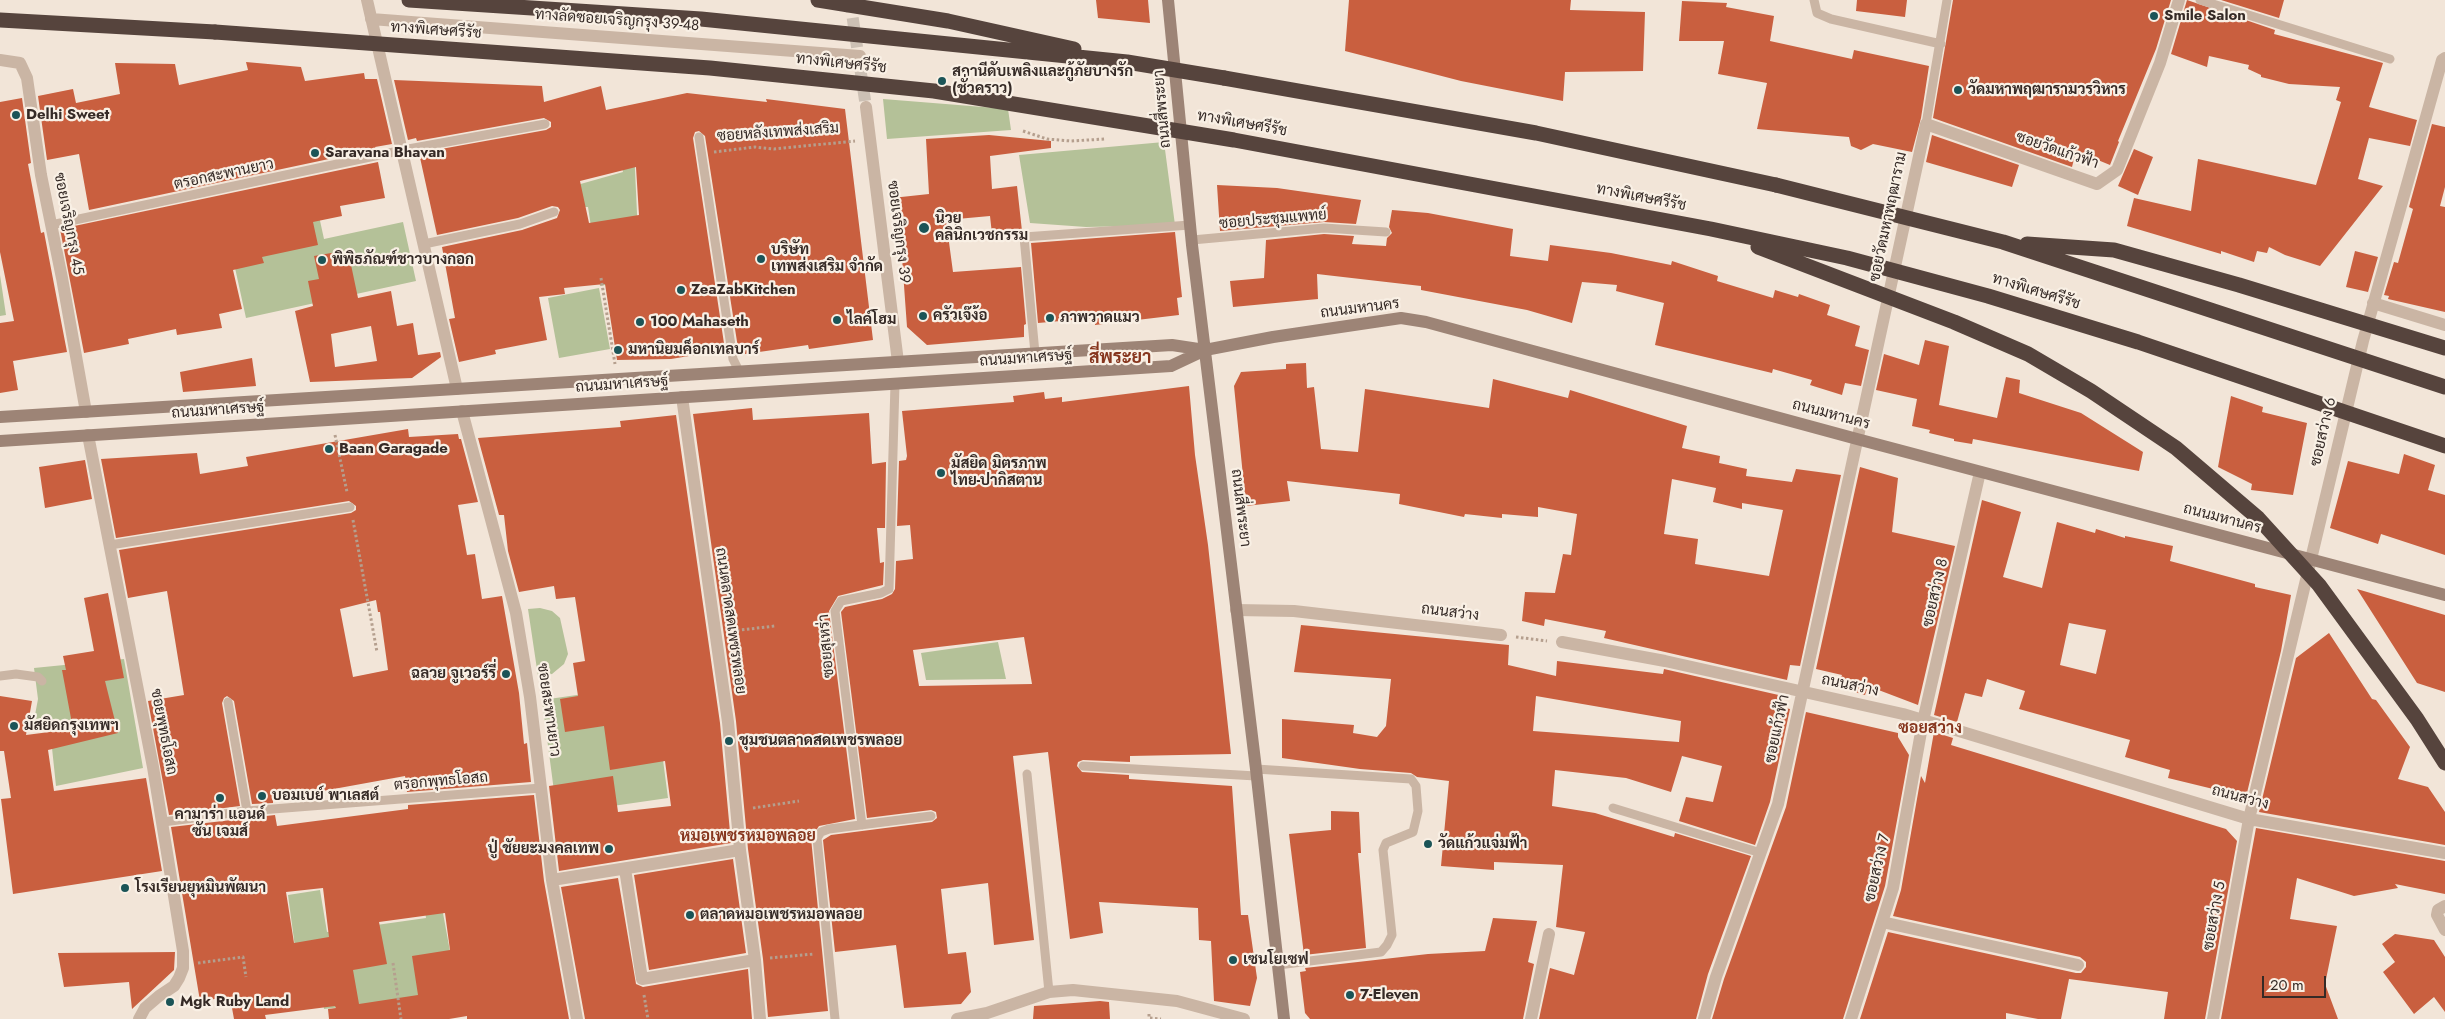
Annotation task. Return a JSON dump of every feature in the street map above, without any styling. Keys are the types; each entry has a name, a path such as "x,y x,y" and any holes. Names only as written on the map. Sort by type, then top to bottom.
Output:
{"highway":[{"name":"ทางพิเศษศรีรัช","path":"409,0 701,19 1127,62 1326,95 1536,134 1776,185 2003,242 2445,387"},
{"path":"818,0 948,21 1127,62"},
{"name":"ทางพิเศษศรีรัช","path":"0,20 215,32 710,68 934,91 1234,140 1711,229 1847,258 1988,296 2148,344 2445,446"},
{"path":"1711,229 1954,322 2028,354 2091,391 2176,448 2258,518 2319,585 2417,719 2445,764"},
{"path":"2003,242 2114,250 2445,348"}],"main road":[{"name":"ถนนสี่พระยา","path":"1168,0 1190,225 1284,1019"},
{"name":"ถนนมหานคร","path":"1205,350 1401,318 1418,321 2445,595"},
{"name":"ถนนมหาเศรษฐ์","path":"0,417 1172,345 1205,350"},
{"name":"ถนนมหาเศรษฐ์","path":"0,441 1171,366 1205,350"},
{"path":"679,375 682,397"}],"street":[{"path":"367,0 457,389"},
{"name":"ซอยวัดแก้วฟ้า","path":"1926,124 2097,184 2116,170 2160,63 2179,0"},
{"name":"ทางลัดซอยเจริญกรุง 39-48","path":"371,19 860,56"},
{"name":"ซอยสว่าง 6","path":"2249,819 2373,303 2442,60 2445,58"},
{"name":"ซอยเจริญกรุง 45","path":"0,60 16,61 26,72 51,226 86,412"},
{"name":"ซอยเจริญกรุง 39","path":"866,107 898,362"},
{"name":"ซอยวัดมหาพฤฒาราม","path":"1857,439 1926,124"},
{"path":"2373,303 2445,325"},
{"name":"ถนนตลาดสดเพชรพลอย","path":"682,397 716,633 740,850 755,960 760,1019"},
{"name":"ซอยสะพานยาว","path":"462,412 516,613 530,697 552,880 577,1019"},
{"name":"ซอยพุทธโอสถ","path":"88,435 163,822 184,951 183,968 174,986 145,1008 139,1019"},
{"name":"ซอยแก้วฟ้า","path":"1704,1019 1716,977 1778,804 1857,439"},
{"name":"ซอยสว่าง 8","path":"1923,721 1980,472"},
{"name":"ถนนสว่าง","path":"1236,610 1294,611 1501,635"},
{"name":"ถนนสว่าง","path":"1562,642 1665,661 1903,714 2249,819 2445,853"},
{"name":"ซอยสว่าง 7","path":"1851,1019 1893,888 1923,721"},
{"name":"ซอยสว่าง 5","path":"2213,1019 2249,819"},
{"path":"552,880 740,850"},
{"path":"626,869 642,979 755,960"},
{"path":"2445,906 2438,910 2437,916 2445,930"},
{"path":"1882,922 2078,965"},
{"path":"1531,1019 1549,934"},
{"path":"957,1019 987,1013 1049,992 1073,990 1177,1001 1244,1019"}],"lane":[{"path":"1814,0 1817,13 1831,19 1941,44"},
{"name":"ซอยวัดมหาพฤฒาราม","path":"1926,124 1947,0"},
{"path":"2200,0 2390,58"},
{"name":"ตรอกสะพานยาว","path":"51,226 403,150 546,124"},
{"name":"ซอยหลังเทพส่งเสริม","path":"699,137 733,359 738,371"},
{"path":"424,244 520,224 554,212"},
{"path":"1036,353 1024,238 1190,225"},
{"name":"ซอยประชุมแพทย์","path":"1192,240 1324,228 1386,232"},
{"name":"ซอยสุเหร่า","path":"862,825 835,611 841,601 881,594 889,590 895,384"},
{"path":"110,546 350,507"},
{"path":"0,676 16,674 38,677 42,681"},
{"path":"228,702 247,811"},
{"path":"1084,766 1411,779 1416,786 1418,811 1413,832 1386,843 1383,850 1392,935 1387,945 1381,952 1278,964"},
{"path":"1027,774 1049,992"},
{"name":"ตรอกพุทธโอสถ","path":"163,822 247,811 542,788"},
{"path":"1613,808 1761,853"},
{"path":"835,1019 817,838 821,832 829,829 931,816"}],"path":[{"name":"ซอยหลังเทพส่งเสริม","path":"702,153 755,147 774,149 855,141"},
{"path":"601,278 616,367"},
{"path":"332,420 377,652"},
{"path":"716,633 775,626"},
{"path":"1501,635 1562,642"},
{"path":"736,810 799,801"},
{"path":"755,960 817,954"},
{"path":"193,964 243,956 246,977"},
{"path":"393,963 401,1019"},
{"path":"642,979 648,1019"}],"green space":[{"path":"883,99 1008,109 1011,130 887,139"},
{"path":"632,105 638,235 663,273 600,286 588,207 579,207 577,185 623,172 609,110"},
{"path":"1164,142 1175,225 1086,227 1030,223 1019,155"},
{"name":"พิพิธภัณฑ์ชาวบางกอก","path":"312,184 324,239 403,222 416,281 246,318 221,204"},
{"path":"0,275 6,315 0,316"},
{"path":"599,288 610,349 559,358 548,298"},
{"path":"540,608 552,611 560,618 568,654 564,664 552,674 538,676 528,609"},
{"path":"998,642 1006,679 926,680 921,653"},
{"path":"124,659 143,768 56,786 50,729 32,731 38,699 34,668"},
{"path":"653,684 668,798 557,814 542,700"},
{"path":"320,890 327,932 426,918 423,894 439,891 457,990 416,998 324,1009 317,944 295,947 288,895"}],"building":[{"path":"1096,0 1148,0 1150,23 1098,18"},
{"path":"1349,0 1571,0 1570,10 1645,12 1643,71 1565,72 1563,101 1461,81 1345,51"},
{"path":"1857,0 1907,0 1905,17 1856,11"},
{"path":"1953,0 2171,0 2156,49 2110,165 2076,151 2072,167 1933,118"},
{"path":"2187,0 2275,30 2274,34 2383,63 2369,107 2417,120 2410,146 2369,138 2358,179 2383,186 2320,266 2285,255 2269,247 2267,253 2257,251 2254,262 2221,251 2221,254 2127,226 2134,198 2191,211 2198,159 2316,185 2341,102 2336,100 2340,87 2289,84 2261,77 2261,75 2248,69 2249,65 2209,56 2207,67 2171,54"},
{"path":"2221,0 2284,0 2279,18"},
{"path":"1682,1 1727,3 1726,7 1774,16 1770,41 1852,59 1854,50 1929,66 1921,118 1912,152 1873,144 1861,150 1851,146 1849,137 1757,129 1767,83 1718,74 1724,41 1679,41"},
{"path":"246,62 301,67 305,81 364,73 365,79 377,79 392,144 89,210 79,154 47,160 38,96 73,89 76,103 120,94 115,63 175,64 179,85 248,70"},
{"path":"394,80 542,86 544,102 601,86 606,110 687,93 767,102 766,99 845,109 873,340 809,349 808,345 745,354 744,347 738,348 705,136 699,131 695,132 693,138 725,350 671,359 617,360 605,284 564,288 565,294 539,297 547,340 495,350 496,354 459,362 449,319 455,318 442,247 522,230 557,218 560,210 558,207 552,206 518,218 437,235 419,153 546,130 551,127 551,122 544,118 417,141 416,138 408,140","holes":["636,167 639,215 589,223 580,181"]},
{"path":"22,98 31,163 28,164 41,233 44,232 67,352 13,361 18,390 0,393 0,323 14,321 0,252 0,102"},
{"path":"2432,124 2445,127 2445,187 2440,206 2445,207 2445,312 2388,299 2389,296 2384,295 2394,262 2398,263 2413,209 2409,207"},
{"path":"989,135 1051,141 1051,148 990,156 992,189 1017,186 1022,231 992,234 990,216 946,220 953,272 1021,267 1026,324 1024,325 1024,337 927,345 907,327 902,258 900,259 892,198 929,194 926,139"},
{"path":"1932,135 2019,165 2012,187 1926,162"},
{"path":"2134,149 2153,157 2138,195 2118,186"},
{"path":"378,162 385,198 340,206 342,216 313,222 318,245 262,257 264,263 233,270 242,309 219,314 222,328 177,335 176,329 128,339 129,344 84,353 60,229"},
{"path":"1217,185 1277,188 1361,200 1356,224 1324,222 1220,231"},
{"path":"1392,210 1428,213 1513,229 1510,256 1548,261 1550,245 1611,253 1671,265 1672,261 1718,276 1717,281 1773,298 1775,290 1798,297 1799,294 1830,305 1827,315 1860,326 1855,346 1869,350 1861,386 1845,383 1842,395 1810,385 1812,380 1773,369 1772,373 1655,345 1664,303 1616,291 1617,285 1582,282 1572,323 1527,310 1421,290 1421,286 1317,274 1318,299 1233,307 1230,281 1264,278 1266,240 1324,234 1354,236 1352,244 1386,246 1387,238 1392,233 1389,227"},
{"path":"1175,232 1182,297 1177,298 1179,315 1095,325 1095,318 1038,323 1031,243"},
{"path":"2355,251 2378,257 2368,292 2346,287"},
{"path":"337,252 339,262 350,260 358,298 391,291 397,326 413,323 418,355 440,352 441,357 412,378 310,382 295,311 313,306 308,281 319,279 314,256","holes":["371,326 377,361 335,367 331,334"]},
{"path":"1925,340 1949,346 1939,405 1997,418 2006,377 2020,380 2019,393 2081,413 2143,452 2139,471 1973,439 1972,444 1954,441 1954,439 1929,433 1930,430 1912,426 1917,399 1876,390 1884,354 1919,365"},
{"path":"252,358 256,386 183,392 180,372"},
{"path":"1306,363 1307,388 1314,387 1321,449 1358,452 1365,389 1489,408 1493,379 1568,398 1570,390 1687,426 1682,448 1720,456 1719,463 1747,469 1746,476 1792,482 1796,469 1841,475 1800,666 1790,665 1787,680 1604,638 1606,631 1545,619 1544,626 1522,621 1525,592 1555,593 1563,554 1571,555 1577,514 1538,507 1538,517 1502,514 1502,518 1465,514 1464,517 1399,504 1400,494 1287,481 1290,501 1246,506 1234,386 1241,372 1286,369 1286,364","holes":["1672,479 1716,488 1713,502 1742,509 1742,503 1783,510 1769,576 1695,564 1698,539 1664,534"]},
{"path":"1189,386 1195,455 1208,545 1231,754 1130,756 1130,762 1083,760 1078,762 1077,766 1082,772 1129,775 1129,779 1232,786 1241,915 1248,915 1257,978 1250,1006 1214,1001 1211,941 1199,940 1198,908 1099,902 1103,933 1070,939 1048,752 1013,756 1034,940 994,945 988,883 941,889 948,954 966,952 971,992 961,1004 904,1008 896,945 835,952 823,840 831,835 932,822 937,818 936,812 931,810 867,818 841,612 845,607 882,599 892,594 895,589 896,561 913,559 910,525 897,526 899,461 906,460 907,456 902,411 1014,402 1013,396 1044,392 1045,399 1062,397 1062,402","holes":["1024,637 1032,684 919,686 913,650"]},
{"path":"2231,396 2263,407 2262,412 2307,423 2293,495 2251,490 2252,484 2218,467"},
{"path":"752,408 753,420 869,413 872,464 886,462 885,528 877,528 880,563 884,562 883,585 838,596 829,611 855,819 819,826 811,838 828,1011 768,1017 763,959 748,849 736,721 693,414"},
{"path":"676,415 720,723 731,843 559,871 549,786 613,776 618,812 671,806 665,761 610,770 604,726 565,732 560,699 578,696 573,663 585,661 575,597 556,599 554,586 519,592 508,551 504,515 499,515 478,438 621,427 620,421"},
{"path":"408,429 409,437 458,434 478,502 458,505 467,555 475,554 482,599 502,596 519,693 524,744 527,743 531,782 407,792 405,776 273,800 273,803 252,804 234,701 227,696 222,703 240,806 169,815 148,701 184,695 167,591 128,598 119,550 351,513 356,510 356,506 349,501 116,538 101,459 197,453 200,474 248,466 246,457","holes":["376,600 378,612 380,612 388,670 353,677 340,609"]},
{"path":"2404,454 2435,465 2428,490 2445,495 2445,555 2381,534 2378,544 2330,528 2348,461 2399,474"},
{"path":"85,460 92,499 45,508 39,467"},
{"path":"1860,467 1898,478 1892,532 1955,546 1918,705 1868,686 1865,695 1838,687 1842,675 1816,669"},
{"path":"1982,500 2021,512 2003,577 2042,588 2057,522 2095,533 2096,529 2125,538 2125,536 2173,546 2170,561 2255,584 2255,587 2291,595 2281,651 2246,797 2168,778 2170,770 2125,757 2130,740 2019,709 2025,691 1987,679 1982,697 1965,693 1957,722 1934,715","holes":["2069,623 2106,630 2096,674 2060,665"]},
{"path":"2357,589 2445,615 2445,692 2417,683"},
{"path":"108,593 124,678 105,681 118,733 48,750 54,791 146,778 162,871 13,894 1,799 11,798 4,751 0,751 0,696 32,701 26,735 73,729 62,670 66,670 63,656 94,651 84,598"},
{"path":"1301,625 1509,645 1508,665 1556,676 1557,661 1663,674 1664,669 1783,696 1781,707 1790,709 1770,802 1755,845 1679,821 1686,797 1713,802 1722,766 1682,756 1671,792 1626,778 1555,770 1552,806 1595,813 1674,837 1675,833 1751,856 1708,974 1696,1019 1539,1019 1550,968 1574,975 1585,932 1556,927 1563,865 1494,862 1494,870 1441,866 1449,781 1417,777 1411,773 1360,769 1282,758 1282,719 1354,725 1353,733 1377,737 1386,726 1391,679 1294,672","holes":["1536,696 1681,721 1679,742 1533,731"]},
{"path":"2329,633 2372,699 2376,700 2410,747 2398,779 2428,787 2445,812 2445,845 2259,812 2296,658"},
{"path":"1806,712 1898,733 1898,737 1909,755 1885,886 1843,1019 1712,1019 1724,979 1786,807"},
{"path":"1934,732 1953,738 1951,745 2226,829 2237,841 2205,1019 2164,1019 2168,992 2069,979 2061,1019 2038,1019 2006,1013 2006,1019 1860,1019 1888,932 2076,973 2081,973 2086,967 2086,962 2080,957 1893,916 1901,890 1921,776 1925,783"},
{"path":"534,795 544,881 569,1019 467,1019 467,1016 449,1019 329,1019 328,1009 336,1008 335,1006 265,1015 266,1019 234,1019 230,997 200,1001 171,827 275,815 277,826 408,809 408,805","holes":["323,888 329,937 294,943 286,892","445,913 450,950 412,956 418,995 359,1004 353,970 387,964 379,922"]},
{"path":"1331,811 1359,812 1361,853 1358,853 1366,948 1304,955 1289,834 1331,830"},
{"path":"2256,828 2445,861 2445,894 2395,884 2398,888 2354,896 2297,878 2290,919 2337,926 2325,984 2338,1019 2221,1019"},
{"name":"ตลาดหมอเพชรหมอพลอย","path":"733,859 746,953 649,970 634,875"},
{"path":"618,878 636,984 643,987 748,969 752,1019 585,1019 561,887"},
{"path":"1493,918 1537,921 1528,962 1534,964 1523,1019 1310,1019 1305,1013 1300,972 1306,971 1305,968 1428,954 1485,951"},
{"path":"2395,934 2434,940 2445,957 2445,1012 2434,997 2414,1014 2383,972 2395,962 2382,944"},
{"path":"175,952 174,970 132,1009 129,982 64,987 58,953"},
{"path":"1109,1002 1110,1019 1033,1019 1034,1006"}],"tunnel":[{"path":"850,0 866,107"}],"place":[{"name":"Smile Salon","path":"2154,16"},
{"name":"สถานีดับเพลิงและกู้ภัยบางรัก (ชั่วคราว)","path":"942,81"},
{"name":"วัดมหาพฤฒารามวรวิหาร","path":"1958,90"},
{"name":"Delhi Sweet","path":"16,115"},
{"name":"Saravana Bhavan","path":"315,153"},
{"name":"นิวยู คลินิกเวชกรรม","path":"924,228"},
{"name":"บริษัท เทพส่งเสริม จำกัด","path":"761,259"},
{"name":"พิพิธภัณฑ์ชาวบางกอก","path":"322,260"},
{"name":"ZeaZabKitchen","path":"681,290"},
{"name":"ครัวเจ๊ง้อ","path":"923,316"},
{"name":"ภาพวาดแมว","path":"1050,318"},
{"name":"ไลค์โฮม","path":"837,320"},
{"name":"100 Mahaseth","path":"640,322"},
{"name":"มหานิยมค็อกเทลบาร์","path":"618,350"},
{"name":"Baan Garagade","path":"329,449"},
{"name":"มัสยิด มิตรภาพ ไทย-ปากิสตาน","path":"941,473"},
{"name":"ฉลวย จูเวอร์รี่","path":"506,674"},
{"name":"มัสยิดกรุงเทพฯ","path":"14,726"},
{"name":"ชุมชนตลาดสดเพชรพลอย","path":"729,741"},
{"name":"บอมเบย์ พาเลสต์","path":"262,796"},
{"name":"คามาร่า แอนด์ ซัน เจมส์","path":"220,798"},
{"name":"วัดแก้วแจ่มฟ้า","path":"1428,844"},
{"name":"ปู่ ชัยยะมงคลเทพ","path":"609,849"},
{"name":"โรงเรียนยุหมินพัฒนา","path":"125,888"},
{"name":"ตลาดหมอเพชรหมอพลอย","path":"690,915"},
{"name":"เซนโยเซฟ","path":"1233,960"},
{"name":"7-Eleven","path":"1350,995"},
{"name":"Mgk Ruby Land","path":"170,1002"}],"district":[{"name":"สี่พระยา","path":"1120,359"},
{"name":"ซอยสว่าง","path":"1930,729"},
{"name":"หมอเพชรหมอพลอย","path":"748,837"}]}
